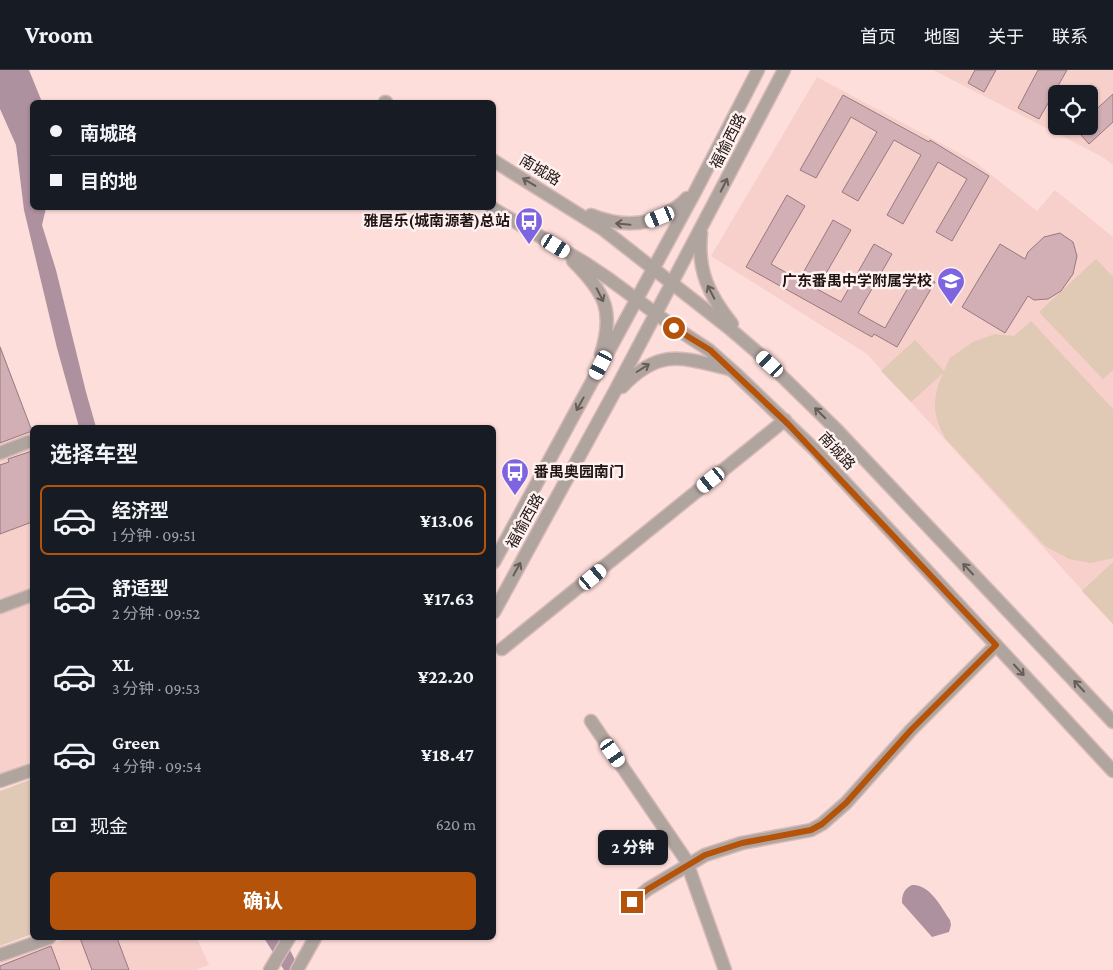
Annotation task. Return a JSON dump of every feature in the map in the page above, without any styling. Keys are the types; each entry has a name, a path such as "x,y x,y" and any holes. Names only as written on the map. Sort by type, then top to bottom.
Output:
{"street":[{"name":"福愉西路","path":"496,558 704,174 758,70"},
{"name":"福愉西路","path":"496,608 656,314 784,70"},
{"name":"南城路","path":"496,162 604,230 750,346 835,428 1113,722"},
{"path":"565,204 616,223 647,222 684,202 704,174"},
{"name":"南城路","path":"495,210 609,279 656,314 710,350 731,369 785,420 839,476 1113,770"},
{"path":"701,228 700,257 705,281 720,308 750,346"},
{"path":"556,246 591,280 600,293 606,307 608,320 606,336 593,380"},
{"path":"600,418 618,391 633,375 657,361 680,358 731,369"},
{"path":"502,649 785,420"},
{"path":"0,452 28,442"},
{"path":"0,607 30,597"},
{"path":"632,902 648,889 705,855 724,848 762,839 811,830 822,824 846,803 911,730 996,645"},
{"path":"590,721 681,851 688,864 725,970"},
{"path":"0,782 30,771"},
{"path":"0,955 43,940"},
{"path":"272,966 288,940"},
{"path":"300,964 314,940"}],"shaded area":[{"path":"0,70 29,70 41,100 30,100 30,210 46,210 42,225 56,270 95,425 78,425 57,348 24,210 16,145 0,109"},
{"path":"933,70 1113,70 1113,165 1101,156 1060,135 1098,135 1098,85 1048,85 1048,129"},
{"name":"广东番禺中学附属学校","path":"817,77 974,161 1037,211 1055,190 1113,237 1113,624 867,354 711,256"},
{"path":"1096,259 1113,277 1113,370 1103,379 1039,312"},
{"path":"1031,321 1113,409 1113,558 1091,563 1069,559 1045,546 945,438 938,421 935,406 935,398 943,373 911,402 881,371 915,340 944,371 950,358 973,342 995,334 1014,336"},
{"path":"0,344 30,427 30,765 0,775"},
{"path":"1113,562 1113,624 1082,591"},
{"path":"30,780 30,935 0,946 0,791"},
{"path":"912,885 924,888 930,892 939,903 950,920 949,932 932,937 902,903 904,892"},
{"path":"63,940 198,940 209,965 198,970 0,970 0,962"},
{"path":"265,940 285,940 300,970 284,970"}],"building":[{"path":"975,70 996,70 984,92 968,83"},
{"path":"1038,70 1067,70 1058,85 1048,85 1048,103 1039,119 1018,108"},
{"path":"1113,94 1113,122 1089,144 1081,135 1098,135 1098,108"},
{"path":"843,95 929,142 930,140 989,176 952,241 936,232 967,179 938,162 903,224 887,215 921,155 894,140 858,201 842,192 877,132 851,117 816,178 800,170"},
{"path":"787,195 805,206 771,264 799,280 833,220 851,230 817,289 841,302 874,244 892,254 858,313 885,328 917,272 935,282 897,347 874,334 872,337 746,267"},
{"path":"1060,233 1073,242 1077,256 1073,274 1061,291 1048,299 1034,300 1028,296 1005,333 962,307 1000,244 1025,259 1028,252 1044,237"},
{"path":"0,347 30,426 30,432 0,443"},
{"path":"30,452 30,523 0,534 0,465 9,462 8,459"},
{"path":"81,940 118,940 129,970 92,970"},
{"path":"51,946 60,970 0,970 0,966"}],"place":[{"name":"雅居乐(城南源著)总站","path":"529,245"},
{"name":"广东番禺中学附属学校","path":"951,305"},
{"name":"番禺奥园南门","path":"515,496"}],"route":[{"path":"632,902 648,889 705,855 742,843 811,830 822,824 846,803 911,730 996,645 839,476 763,398 710,350 674,328"}]}
